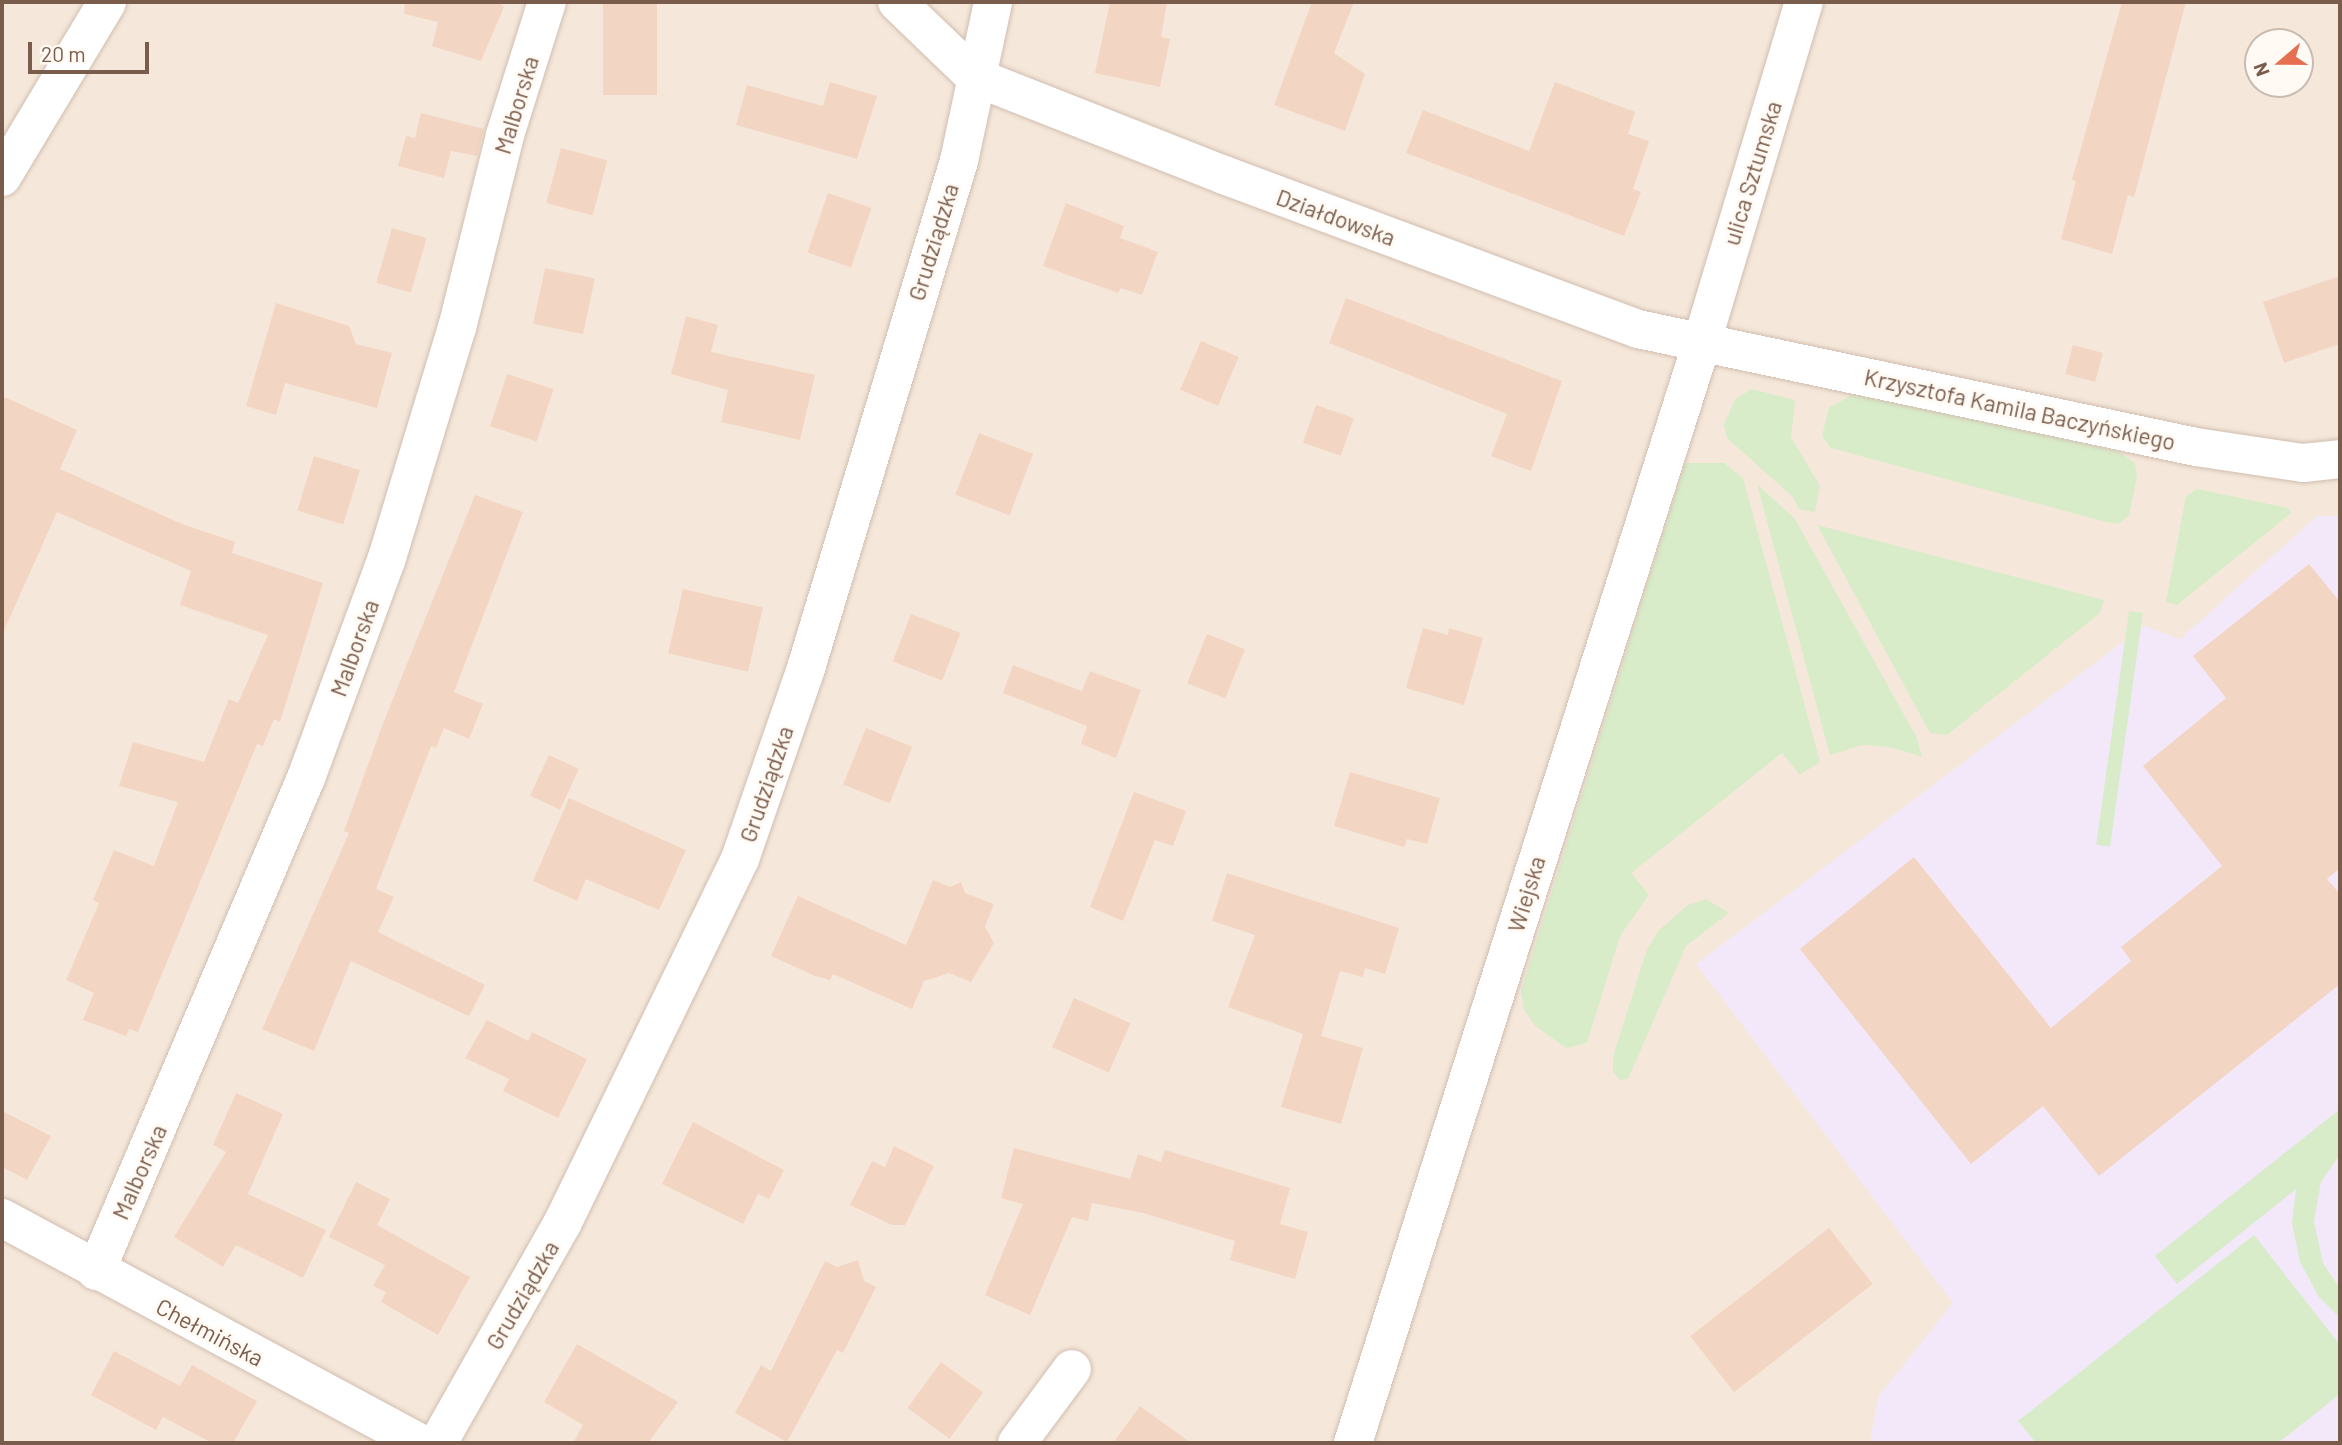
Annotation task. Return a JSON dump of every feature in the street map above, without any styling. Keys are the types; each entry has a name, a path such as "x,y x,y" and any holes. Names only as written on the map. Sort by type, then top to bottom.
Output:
{"street":[{"path":"2,177 107,2"},
{"name":"Malborska","path":"96,1271 281,839 386,561 457,328 505,135 547,2"},
{"path":"897,2 975,77"},
{"name":"Grudziądzka","path":"438,1443 562,1224 740,859 807,665 959,160 993,2"},
{"name":"ulica Sztumska","path":"1701,345 1804,2"},
{"name":"Działdowska","path":"975,77 1224,175 1638,329 1701,345"},
{"name":"Krzysztofa Kamila Baczyńskiego","path":"1701,345 1781,357 2196,447 2304,463 2340,459"},
{"name":"Wiejska","path":"1353,1443 1701,345"},
{"name":"Chełmińska","path":"2,1218 96,1271 420,1443"},
{"path":"1017,1443 1072,1369"}],"shaded area":[{"path":"2,2 2340,2 2340,1443 2,1443"},
{"path":"2317,516 2340,516 2340,1443 1870,1443 1878,1397 1953,1303 1696,964 2144,626 2180,639"}],"green space":[{"path":"1752,389 1795,400 1791,437 1820,486 1815,512 1799,509 1793,497 1727,438 1724,425 1735,399"},
{"path":"1861,391 2119,452 2135,463 2137,477 2129,515 2119,524 2106,522 1831,448 1822,436 1829,407"},
{"path":"1685,463 1724,463 1743,478 1820,762 1800,775 1782,753 1631,873 1649,895 1620,936 1587,1043 1566,1048 1535,1026 1524,1010 1521,991"},
{"path":"1757,484 1795,519 1917,738 1922,757 1890,747 1862,745 1830,755"},
{"path":"2197,489 2288,508 2291,513 2177,605 2166,602 2186,496"},
{"path":"1817,525 2104,600 2100,613 1947,735 1930,733"},
{"path":"2129,611 2143,613 2110,847 2096,845"},
{"path":"1706,899 1729,913 1686,946 1628,1079 1620,1080 1613,1072 1613,1057 1647,949 1659,930 1688,905"},
{"path":"2340,1109 2340,1154 2321,1182 2314,1222 2323,1263 2340,1289 2340,1318 2319,1297 2300,1262 2292,1223 2296,1189 2177,1284 2155,1256"},
{"path":"2254,1235 2340,1345 2340,1394 2278,1443 2036,1443 2018,1421"}],"building":[{"path":"405,2 499,2 504,7 481,61 432,46 438,22 404,14"},
{"path":"603,2 657,2 657,95 603,95"},
{"path":"1110,2 1167,2 1161,37 1170,39 1160,87 1095,73"},
{"path":"1312,2 1354,2 1334,53 1365,74 1345,131 1274,105"},
{"path":"2122,2 2186,2 2134,197 2128,195 2112,254 2061,239 2076,181 2072,180"},
{"path":"830,82 877,96 857,159 736,125 747,85 823,106"},
{"path":"1555,82 1635,112 1628,134 1649,141 1633,189 1641,192 1624,236 1406,153 1423,110 1529,151"},
{"path":"421,113 484,129 477,156 451,151 444,178 398,166 406,136 415,138"},
{"path":"561,148 607,160 593,215 546,203"},
{"path":"828,193 871,208 851,268 807,253"},
{"path":"1066,203 1124,226 1120,238 1158,252 1142,295 1121,288 1118,293 1043,266"},
{"path":"392,228 427,238 411,293 376,283"},
{"path":"545,268 595,279 583,334 533,324"},
{"path":"2340,276 2340,344 2284,363 2263,302"},
{"path":"1346,298 1562,381 1531,471 1491,456 1507,414 1329,343"},
{"path":"276,303 349,326 356,344 392,353 377,408 285,383 276,415 246,406"},
{"path":"686,316 718,325 711,352 815,375 800,440 721,422 728,390 671,374"},
{"path":"1201,341 1239,357 1218,406 1180,390"},
{"path":"2073,345 2103,353 2095,382 2065,374"},
{"path":"507,374 554,389 537,441 490,426"},
{"path":"2,396 77,430 60,469 182,524 235,542 232,553 323,583 280,722 274,719 263,746 257,744 138,1032 129,1029 126,1036 83,1020 94,993 66,980 99,903 93,900 114,850 154,866 178,802 119,786 133,742 204,762 229,699 238,703 268,635 180,605 191,571 57,512 2,635"},
{"path":"1316,405 1354,418 1341,456 1303,443"},
{"path":"979,433 1033,454 1009,515 955,495"},
{"path":"314,456 360,470 343,525 297,511"},
{"path":"475,495 523,512 454,692 483,704 469,739 444,728 436,748 431,746 376,889 394,897 378,932 485,985 469,1016 351,961 314,1051 262,1029 349,833 344,831 382,726"},
{"path":"2309,564 2340,602 2340,868 2327,879 2340,894 2340,984 2099,1176 2043,1106 1971,1164 1800,949 1914,857 2051,1028 2131,961 2121,947 2222,866 2143,766 2226,698 2193,656"},
{"path":"683,589 763,607 748,672 668,653"},
{"path":"911,614 960,633 942,681 893,662"},
{"path":"1423,628 1448,635 1449,628 1483,638 1464,705 1406,688"},
{"path":"1207,634 1245,649 1225,698 1187,683"},
{"path":"1013,665 1082,691 1090,671 1141,690 1116,758 1081,744 1087,726 1003,693"},
{"path":"866,728 912,747 890,803 843,785"},
{"path":"549,755 579,769 560,810 530,796"},
{"path":"1350,772 1440,798 1427,844 1407,839 1404,847 1334,826"},
{"path":"1134,792 1186,811 1173,846 1155,840 1123,921 1090,907"},
{"path":"569,798 686,850 659,910 586,879 577,901 533,881"},
{"path":"1227,873 1399,928 1385,974 1365,968 1363,977 1340,971 1321,1036 1363,1048 1341,1124 1281,1107 1303,1034 1228,1007 1255,935 1212,921"},
{"path":"933,880 950,887 961,882 965,893 994,904 985,927 994,943 971,982 949,973 924,981 912,1009 833,974 830,980 815,976 771,956 798,896 906,945"},
{"path":"1074,998 1131,1023 1109,1073 1052,1047"},
{"path":"487,1020 528,1041 532,1032 587,1059 558,1118 503,1091 509,1079 465,1058"},
{"path":"236,1093 283,1114 248,1194 326,1230 303,1278 236,1245 223,1267 174,1237 226,1152 213,1145"},
{"path":"2,1111 51,1136 27,1180 2,1167"},
{"path":"693,1122 784,1170 769,1199 758,1194 743,1224 662,1184"},
{"path":"894,1146 934,1166 905,1225 892,1225 850,1205 872,1161 885,1167"},
{"path":"1014,1148 1130,1179 1138,1154 1161,1162 1165,1150 1290,1188 1280,1224 1308,1232 1295,1279 1230,1260 1235,1241 1143,1213 1092,1203 1088,1221 1072,1217 1030,1315 985,1295 1023,1204 1001,1198"},
{"path":"356,1182 390,1199 377,1225 470,1277 438,1335 381,1302 386,1292 373,1286 385,1265 329,1237"},
{"path":"1829,1228 1873,1284 1734,1392 1690,1336"},
{"path":"858,1260 864,1281 876,1287 843,1353 837,1350 787,1442 735,1413 761,1365 771,1371 825,1261 837,1267"},
{"path":"577,1344 678,1402 648,1443 573,1443 583,1425 544,1402"},
{"path":"114,1351 180,1386 192,1365 257,1401 233,1443 212,1443 163,1417 156,1430 91,1395"},
{"path":"941,1362 983,1393 950,1439 907,1408"},
{"path":"1140,1406 1191,1443 1113,1443"}]}
